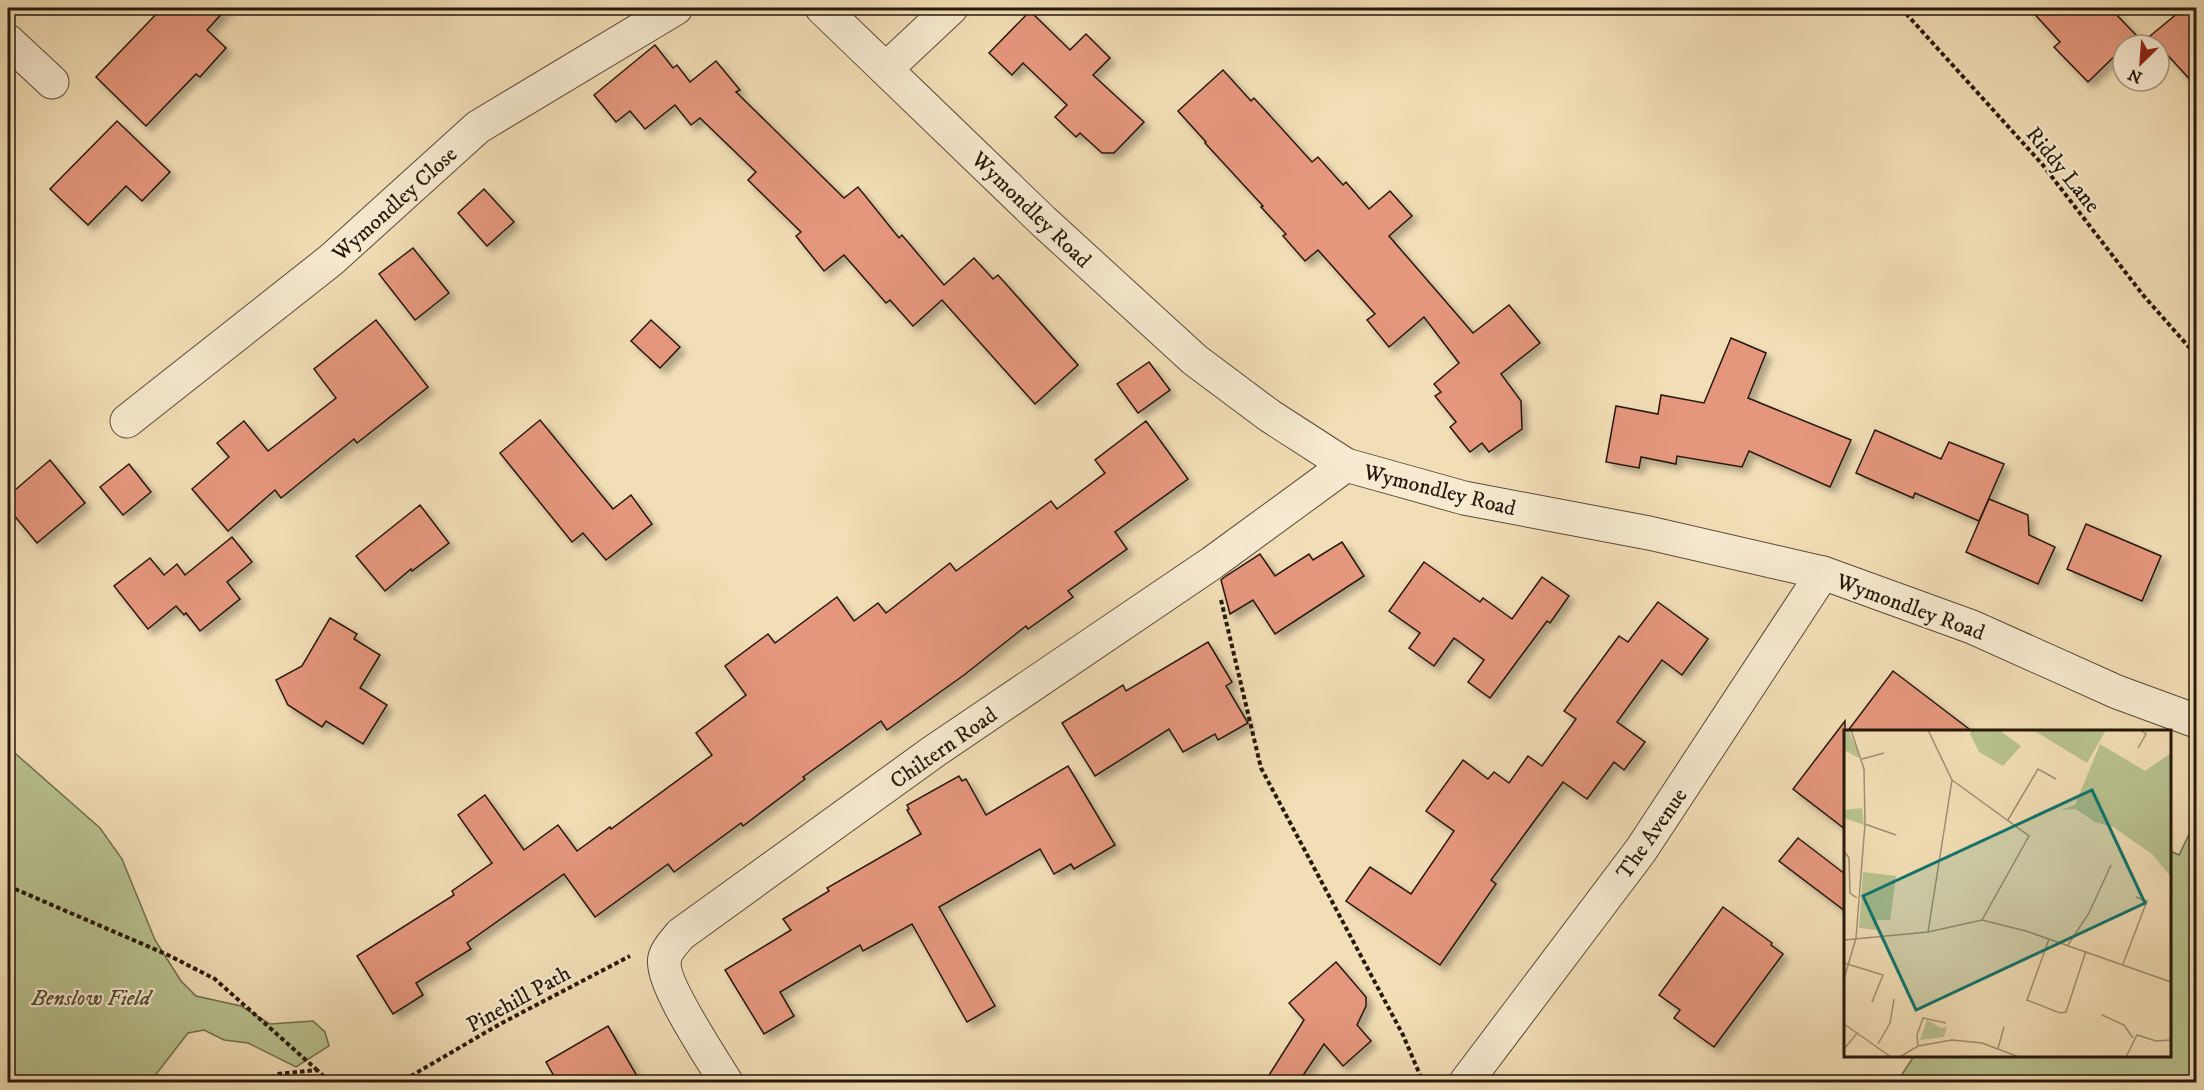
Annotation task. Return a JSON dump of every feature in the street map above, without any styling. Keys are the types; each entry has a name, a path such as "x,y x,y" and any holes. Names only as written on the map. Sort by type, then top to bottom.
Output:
{"street":[{"name":"Wymondley Close","path":"127,421 331,260 478,128 676,8"},
{"name":"Wymondley Road","path":"822,8 1042,221 1195,360 1270,416 1346,465 1464,498 1649,533 1822,573 1972,627 2117,692 2196,721"},
{"path":"886,69 951,8"},
{"path":"8,40 52,82"},
{"name":"Chiltern Road","path":"665,956 681,934 933,752 1212,563 1346,465"},
{"name":"The Avenue","path":"1466,1083 1641,850 1822,573"},
{"path":"665,956 664,972 675,995 726,1083"}],"path":[{"name":"Riddy Lane","path":"1901,8 2042,164 2143,295 2196,355"},
{"path":"1212,563 1261,768 1403,1035 1424,1083"},
{"path":"8,886 215,979 330,1083"},
{"name":"Pinehill Path","path":"389,1083 411,1076 500,1024 629,956 665,956"},
{"path":"265,1083 277,1074 317,1070"}],"green space":[{"name":"Benslow Field","path":"8,747 100,828 122,859 155,940 181,981 196,996 241,1006 270,1024 313,1021 325,1032 329,1046 296,1067 248,1043 224,1040 204,1030 188,1033 150,1082 8,1082"},
{"path":"2196,820 2196,1082 1897,1082 1913,1057 2171,1057 2171,851 2179,855"}],"building":[{"path":"162,8 227,8 207,30 226,48 200,77 196,74 146,126 96,77"},
{"path":"2029,8 2110,8 2134,33 2111,33 2111,60 2088,82 2054,47 2060,42"},
{"path":"2184,8 2196,8 2196,86 2171,59 2171,33 2154,33"},
{"path":"1030,11 1070,50 1086,34 1110,58 1093,75 1144,122 1114,153 1102,153 1080,133 1076,137 1055,117 1067,105 1023,63 1012,75 989,53"},
{"path":"655,45 673,68 677,65 690,82 716,61 740,90 736,92 844,198 858,187 899,238 902,235 944,285 974,258 993,279 998,275 1078,365 1035,404 942,300 913,326 890,300 886,303 844,255 824,271 796,236 801,232 748,180 756,172 700,118 691,125 675,105 645,129 630,111 616,122 594,95"},
{"path":"1223,70 1251,101 1254,98 1312,162 1318,157 1343,185 1346,182 1369,209 1390,191 1412,216 1389,236 1473,333 1509,305 1540,343 1501,374 1521,401 1522,429 1489,452 1482,443 1470,452 1450,427 1456,422 1435,396 1441,392 1434,384 1459,363 1424,317 1389,347 1367,320 1375,314 1318,250 1305,261 1283,236 1286,234 1261,207 1263,206 1178,111"},
{"path":"117,121 170,172 142,201 126,186 88,225 50,189"},
{"path":"484,189 514,222 487,246 458,213"},
{"path":"413,248 449,293 415,320 379,274"},
{"path":"376,320 428,387 357,443 354,439 281,498 275,490 228,531 192,489 229,457 217,443 244,421 268,451 336,398 314,369"},
{"path":"651,320 680,347 660,368 631,341"},
{"path":"1731,338 1766,353 1748,398 1851,440 1830,487 1749,451 1742,467 1677,456 1676,464 1641,457 1639,468 1606,462 1616,406 1658,414 1661,395 1704,403"},
{"path":"1149,362 1170,390 1138,413 1117,384"},
{"path":"540,420 613,509 631,495 652,524 606,560 583,533 572,542 500,453"},
{"path":"1146,421 1188,479 1115,532 1127,549 1068,591 1073,597 1028,629 1026,626 964,675 887,730 881,721 803,777 805,779 743,826 741,823 674,872 668,864 595,917 564,874 467,943 471,949 416,983 423,995 393,1014 357,956 454,895 452,891 492,863 458,815 485,795 524,850 558,825 577,851 712,755 696,733 746,695 725,666 768,634 775,643 837,597 854,621 878,603 886,613 950,563 956,571 1051,501 1057,509 1105,473 1095,460"},
{"path":"1875,430 1941,459 1949,442 2004,464 1979,521 1915,493 1913,498 1856,473"},
{"path":"50,460 85,503 37,543 8,508 8,496"},
{"path":"129,464 151,492 123,515 100,487"},
{"path":"1989,499 2028,515 2029,535 2055,547 2038,584 1966,552"},
{"path":"420,505 449,543 412,571 411,569 385,591 356,556"},
{"path":"2086,524 2161,556 2142,601 2067,569"},
{"path":"232,537 252,562 227,582 240,599 200,631 186,613 184,615 176,606 148,629 114,586 150,558 164,575 177,564 185,575"},
{"path":"1342,542 1364,576 1275,634 1253,600 1230,614 1221,580 1260,554 1275,576 1309,554 1313,560"},
{"path":"1424,562 1480,602 1483,598 1512,619 1542,577 1569,596 1550,623 1547,621 1490,698 1468,682 1484,660 1454,638 1434,666 1409,648 1420,633 1389,611"},
{"path":"1658,602 1708,639 1682,675 1662,660 1617,722 1645,742 1624,770 1614,762 1587,799 1563,782 1491,880 1496,884 1440,965 1346,901 1370,867 1411,894 1454,831 1426,811 1463,760 1488,779 1494,772 1509,783 1528,756 1542,766 1576,719 1564,711 1619,636 1628,642"},
{"path":"330,618 357,634 354,639 380,655 360,688 387,705 363,744 326,721 322,727 288,705 276,680 302,666"},
{"path":"1208,642 1232,682 1226,686 1248,723 1218,740 1215,734 1183,752 1169,729 1095,776 1062,723 1123,685 1126,691"},
{"path":"1893,671 1970,730 1849,730"},
{"path":"1845,721 1844,828 1793,789"},
{"path":"1068,766 1115,845 1074,869 1071,864 1054,874 1040,849 939,907 995,1006 967,1022 912,924 863,951 860,945 780,992 794,1016 764,1034 725,970 791,930 783,919 829,891 827,888 921,834 907,810 909,809 907,805 959,776 962,781 966,779 986,815"},
{"path":"1798,838 1844,873 1844,910 1779,861"},
{"path":"1723,907 1772,943 1771,945 1783,954 1714,1047 1674,1018 1680,1010 1659,995"},
{"path":"1336,962 1366,997 1366,1006 1357,1025 1371,1041 1343,1066 1324,1044 1298,1083 1264,1083 1304,1020 1289,1003"},
{"path":"608,1026 641,1083 558,1083 546,1062"}]}
